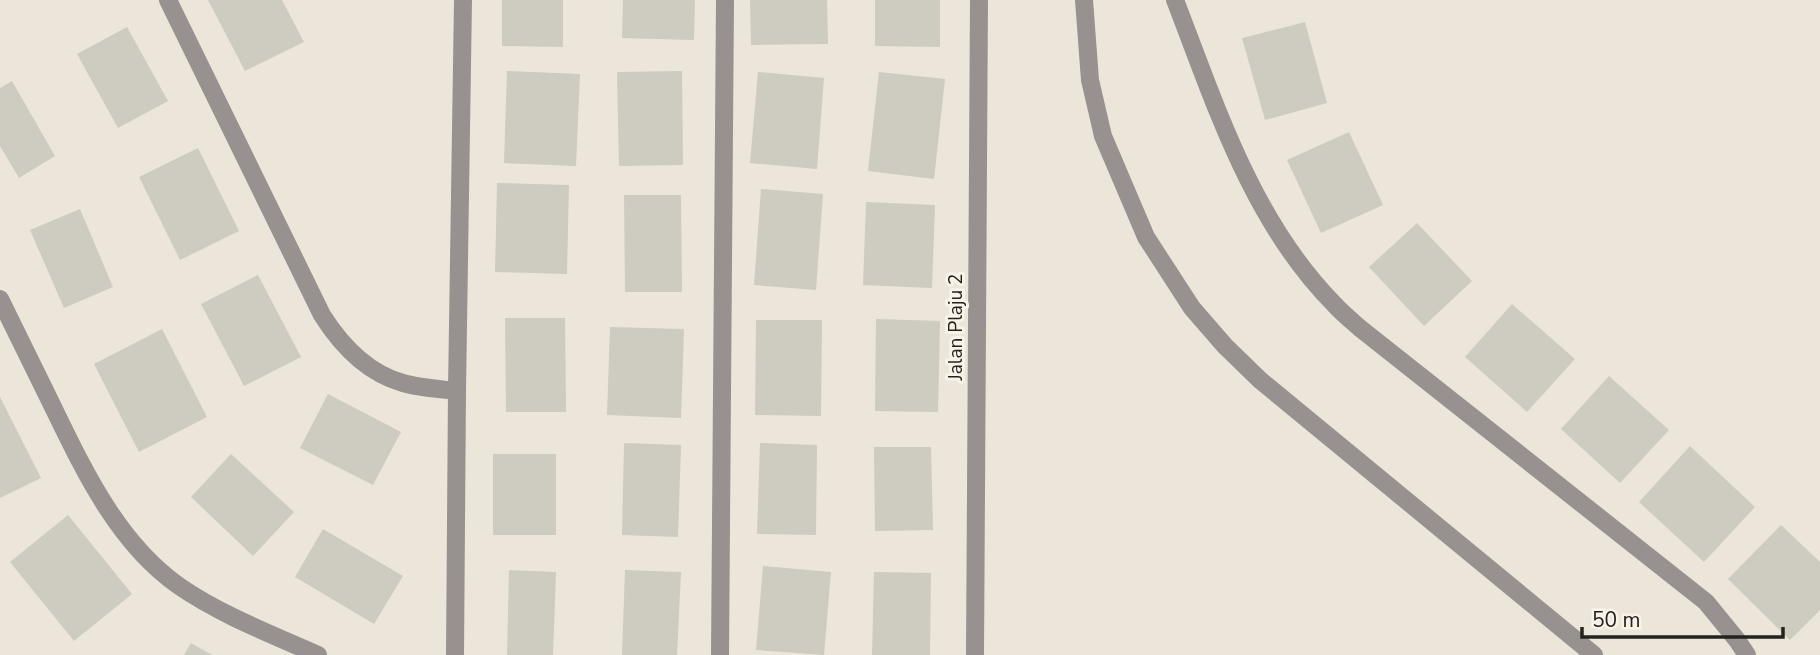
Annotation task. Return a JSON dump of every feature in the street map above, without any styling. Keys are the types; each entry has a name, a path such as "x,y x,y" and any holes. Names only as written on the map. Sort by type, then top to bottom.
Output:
{"street":[{"path":"168,0 322,315 336,337 378,374 404,384 457,391"},
{"path":"455,655 463,0"},
{"path":"720,655 725,0"},
{"name":"Jalan Plaju 2","path":"975,655 979,0"},
{"path":"1084,0 1090,80 1103,136 1146,237 1192,309 1260,380 1594,655"},
{"path":"1175,0 1248,180 1286,246 1334,305 1706,602 1746,655"},
{"path":"0,299 80,463 121,530 178,585 211,605 318,655"}],"building":[{"path":"208,0 282,0 304,42 245,71"},
{"path":"502,0 563,0 563,47 502,46"},
{"path":"623,0 695,0 694,40 622,38"},
{"path":"750,0 827,0 828,44 751,45"},
{"path":"875,0 940,0 940,47 875,46"},
{"path":"1305,22 1327,103 1265,120 1242,38"},
{"path":"127,27 168,101 118,128 77,54"},
{"path":"507,71 580,74 576,166 504,163"},
{"path":"682,71 683,165 619,166 617,72"},
{"path":"758,72 824,78 817,169 750,163"},
{"path":"879,72 945,79 934,179 868,171"},
{"path":"12,81 55,156 19,178 0,146 0,88"},
{"path":"1349,132 1383,205 1321,233 1287,160"},
{"path":"198,148 239,231 180,260 139,177"},
{"path":"497,183 569,185 567,274 495,272"},
{"path":"761,189 823,194 816,290 754,285"},
{"path":"624,195 681,195 682,292 625,292"},
{"path":"866,202 935,205 932,288 863,285"},
{"path":"80,209 113,287 64,308 30,230"},
{"path":"1417,223 1472,281 1424,326 1369,267"},
{"path":"258,275 301,357 244,386 201,304"},
{"path":"1512,304 1575,359 1527,412 1465,357"},
{"path":"505,318 565,318 566,412 506,412"},
{"path":"876,319 940,321 938,412 875,411"},
{"path":"756,320 822,320 821,416 755,415"},
{"path":"610,327 684,329 681,418 607,415"},
{"path":"162,329 207,417 139,452 94,364"},
{"path":"1609,376 1669,430 1620,483 1561,429"},
{"path":"328,394 401,432 373,485 300,448"},
{"path":"0,397 41,478 0,498"},
{"path":"624,443 681,445 678,537 622,535"},
{"path":"760,443 817,445 816,535 757,534"},
{"path":"1690,446 1755,507 1704,562 1639,502"},
{"path":"874,447 931,447 933,530 875,531"},
{"path":"231,454 294,512 253,556 191,497"},
{"path":"493,454 556,454 556,535 493,535"},
{"path":"68,515 132,594 74,641 10,562"},
{"path":"1781,525 1820,562 1820,610 1790,640 1728,579"},
{"path":"323,529 403,576 374,624 295,577"},
{"path":"763,566 831,572 824,655 756,650"},
{"path":"509,570 556,572 553,655 507,655"},
{"path":"625,570 681,572 677,655 622,655"},
{"path":"874,572 931,573 930,655 872,655"},
{"path":"191,643 212,655 184,655"}]}
